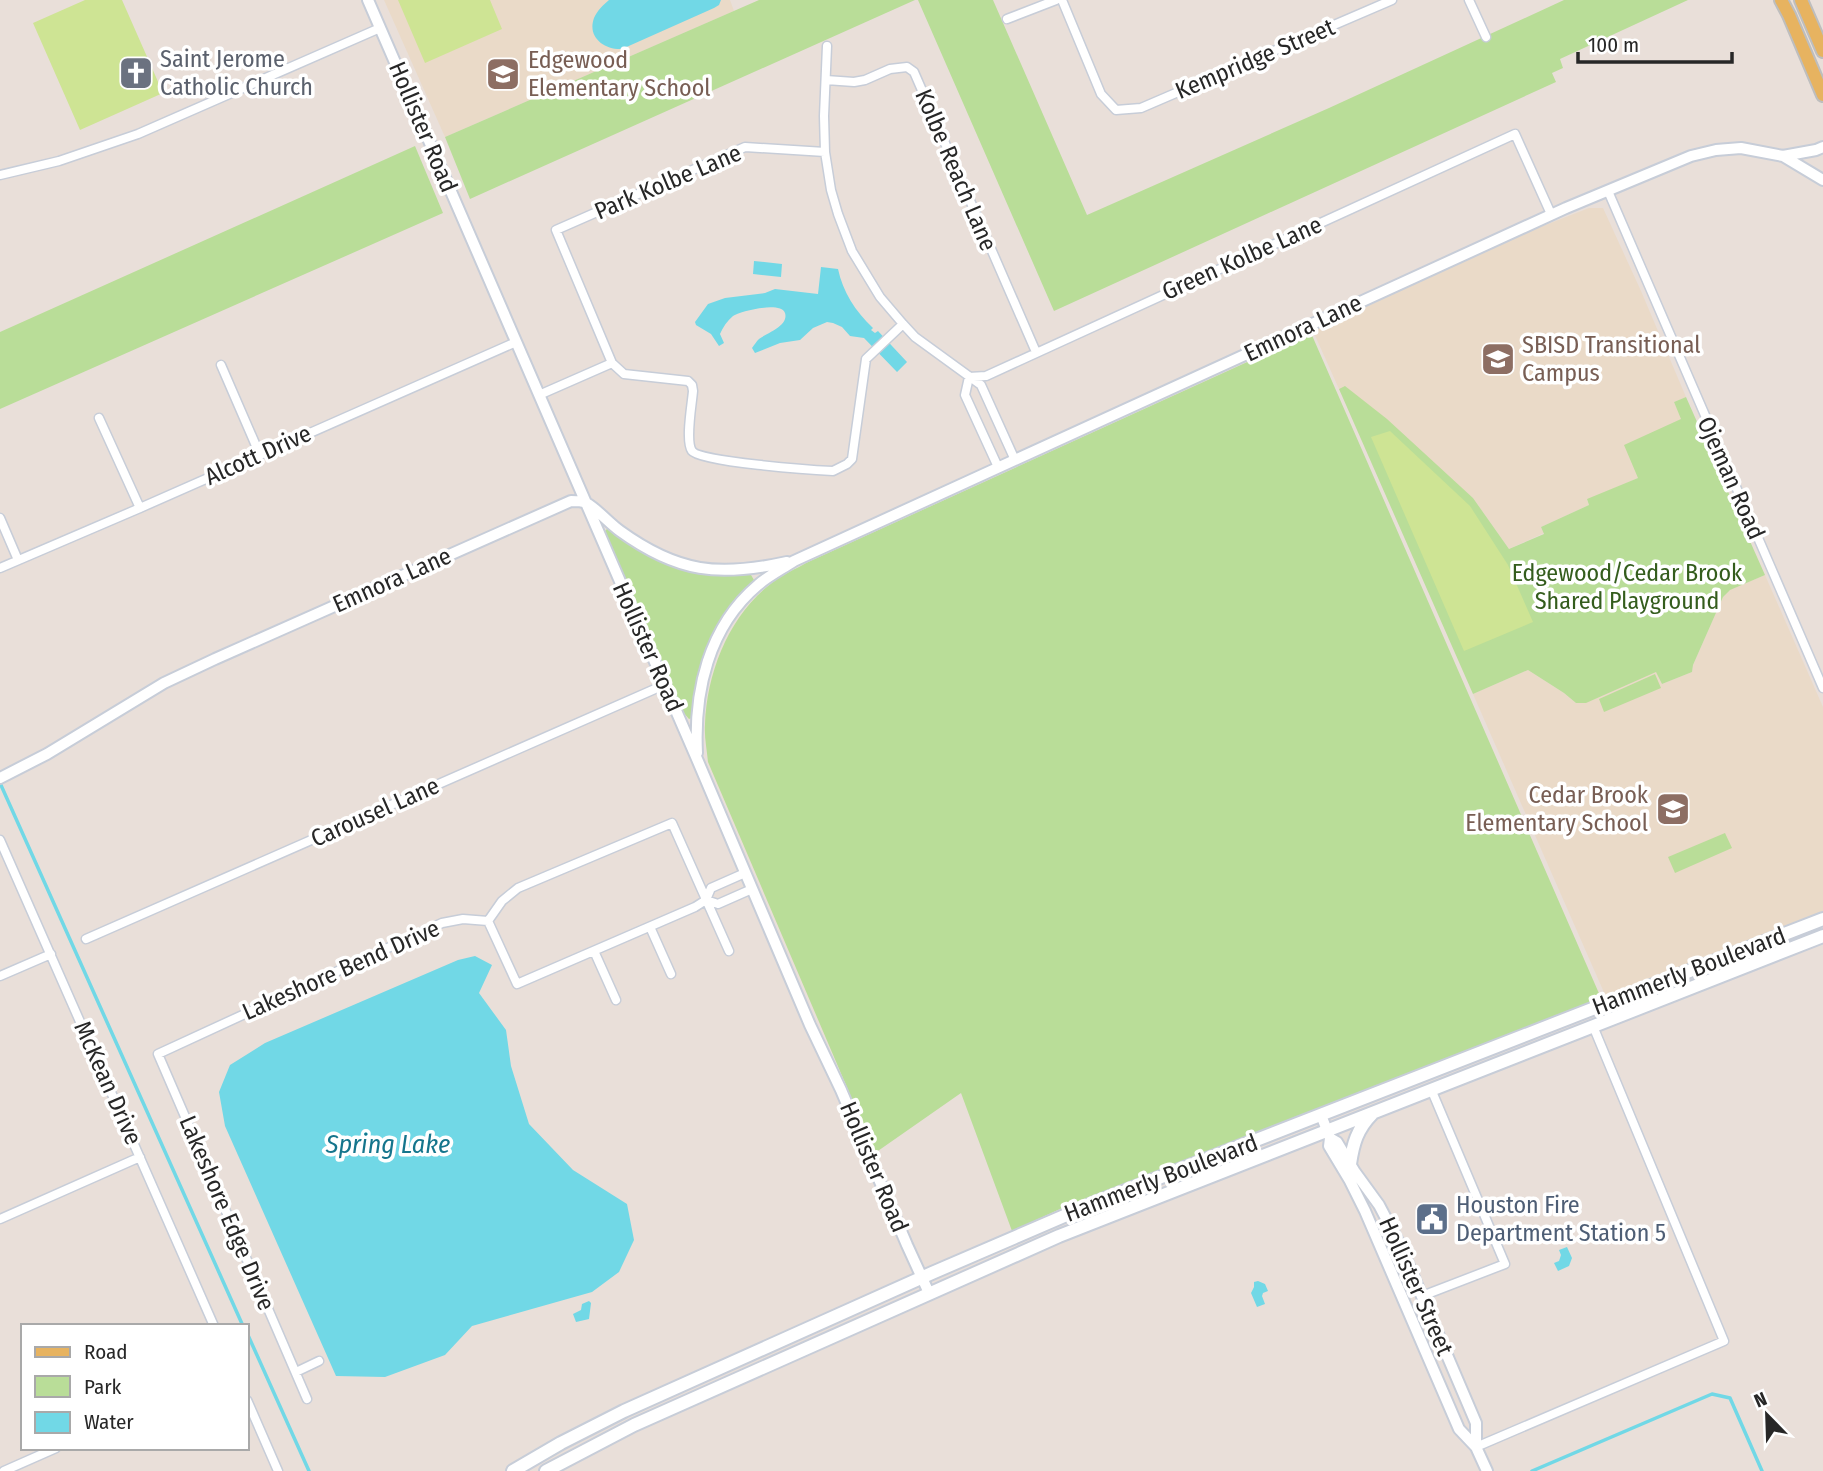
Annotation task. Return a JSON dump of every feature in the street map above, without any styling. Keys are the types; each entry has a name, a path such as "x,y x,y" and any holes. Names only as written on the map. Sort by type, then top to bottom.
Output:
{"main road":[{"path":"1781,0 1823,96"},
{"path":"1789,15 1803,4 1823,51"},
{"name":"Hammerly Boulevard","path":"519,1469 561,1443 624,1411 1093,1204 1823,919"},
{"name":"Hammerly Boulevard","path":"546,1471 634,1425 1059,1236 1329,1134 1374,1112 1823,936"},
{"path":"1715,961 1721,976"},
{"path":"1528,1033 1534,1049"},
{"path":"1350,1164 1358,1131 1374,1112"},
{"path":"770,1346 776,1362"},
{"path":"624,1411 634,1425"}],"street":[{"name":"Hollister Road","path":"368,0 810,1025 929,1293"},
{"path":"1007,19 1056,0"},
{"name":"Kempridge Street","path":"1062,0 1101,94 1115,110 1141,108 1392,0"},
{"path":"1469,0 1486,37"},
{"path":"0,175 59,161 138,134 380,28"},
{"path":"827,46 825,152 831,190 852,251 880,297 915,337 981,385 1015,460"},
{"name":"Kolbe Reach Lane","path":"826,80 854,82 890,69 907,67 914,72 1036,352"},
{"name":"Green Kolbe Lane","path":"969,377 986,376 1515,135 1551,215"},
{"name":"Park Kolbe Lane","path":"612,363 556,230 745,147 825,152"},
{"name":"Emnora Lane","path":"697,759 699,692 708,659 719,634 736,608 757,586 794,561 1551,215 1691,156 1716,149 1741,148 1783,156 1823,147"},
{"path":"1783,156 1823,180"},
{"name":"Ojeman Road","path":"1608,191 1823,688"},
{"path":"539,395 612,363 624,374 688,381 692,385 689,442 692,452 698,456 833,471 852,459 866,359 903,324"},
{"name":"Alcott Drive","path":"0,568 516,342"},
{"path":"220,365 260,455"},
{"path":"969,377 965,395 998,467"},
{"path":"99,418 140,508"},
{"name":"Emnora Lane","path":"0,778 47,754 164,683 205,663 571,501 585,502 638,544 662,557 692,567 753,570 794,561"},
{"path":"0,518 18,560"},
{"name":"Carousel Lane","path":"86,939 664,685"},
{"path":"729,951 706,900 672,823 518,888 502,901 488,921 517,984 695,907 706,900 711,888 745,873"},
{"name":"McKean Drive","path":"0,841 213,1324"},
{"path":"706,900 718,904 752,890"},
{"name":"Lakeshore Bend Drive","path":"158,1054 442,923 463,919 488,921"},
{"path":"650,927 671,974"},
{"path":"594,951 615,1000"},
{"path":"0,976 51,954"},
{"path":"1476,1447 1724,1341 1593,1027"},
{"name":"Lakeshore Edge Drive","path":"158,1054 307,1399"},
{"path":"1422,1296 1505,1264 1432,1089"},
{"name":"Hollister Street","path":"1321,1115 1329,1134 1379,1205 1400,1245 1476,1423 1476,1447"},
{"name":"Hollister Street","path":"1329,1134 1329,1146 1354,1187 1459,1429 1476,1447 1486,1471"},
{"path":"0,1219 140,1157"},
{"path":"296,1372 319,1361"},
{"path":"248,1402 278,1471"},
{"path":"4,1471 51,1450"}],"shaded area":[{"name":"Edgewood Elementary School","path":"384,0 730,0 734,11 445,137"},
{"name":"SBISD Transitional Campus","path":"1589,208 1603,208 1641,291 1686,397 1674,402 1682,419 1638,478 1587,500 1589,505 1541,527 1544,533 1509,549 1473,498 1346,387 1339,389 1313,331 1525,233"},
{"name":"Cedar Brook Elementary School","path":"1765,575 1823,707 1823,911 1606,997 1473,694 1528,670 1576,703 1585,703 1656,671 1662,684 1692,672 1723,597 1729,590"}],"green space":[{"path":"85,0 122,0 163,93 80,130 33,23"},
{"path":"398,0 490,0 502,29 425,63"},
{"path":"759,0 915,0 470,199 445,137"},
{"path":"918,0 993,0 1087,215 1564,0 1688,0 1560,59 1563,68 1552,73 1556,82 1054,311"},
{"path":"415,146 443,213 0,409 0,332"},
{"path":"1311,333 1601,998 1060,1209 1012,1231 961,1093 875,1153 708,762 705,724 710,684 716,664 733,627 745,610 758,595 785,574"},
{"name":"Edgewood/Cedar Brook Shared Playground","path":"1345,386 1387,419 1473,498 1509,549 1544,534 1541,527 1589,505 1587,499 1638,478 1624,445 1681,419 1674,402 1686,397 1765,575 1730,590 1723,597 1692,672 1662,684 1656,672 1586,703 1576,703 1528,670 1473,694 1339,389"},
{"path":"1390,431 1470,506 1508,565 1533,622 1464,651 1371,437"},
{"path":"609,527 647,553 671,565 704,573 751,575 754,580 731,609 692,718 689,719 682,711 605,531"},
{"path":"1655,674 1661,688 1604,712 1599,699"},
{"path":"1725,833 1732,848 1675,873 1668,857"}],"water":[{"path":"609,0 721,0 714,8 622,49 615,49 599,41 592,25 595,15"},
{"path":"754,261 782,264 781,277 753,274"},
{"path":"821,267 838,269 855,308 873,328 871,330 875,333 878,331 907,362 897,372 864,338 850,336 842,327 827,322 813,328 800,340 780,343 755,353 752,348 758,340 784,322 785,313 782,309 769,307 733,316 721,331 724,343 719,346 711,334 696,325 695,322 708,304 725,298 765,293 775,289 818,294"},
{"name":"Spring Lake","path":"475,956 492,965 479,993 506,1030 511,1066 529,1124 573,1170 627,1204 634,1240 619,1272 592,1292 472,1326 445,1355 385,1377 336,1376 225,1126 219,1092 230,1065 265,1043 458,960"},
{"path":"1567,1247 1572,1258 1569,1266 1558,1271 1554,1263 1559,1261 1559,1250"},
{"path":"1254,1282 1265,1284 1268,1291 1262,1296 1265,1304 1257,1307 1251,1293"},
{"path":"589,1301 589,1319 576,1322 573,1314"}],"waterway":[{"path":"0,783 242,1324"},
{"path":"248,1335 309,1471"},
{"path":"1532,1471 1712,1394 1730,1398 1762,1471"}],"place":[{"name":"Saint Jerome Catholic Church","path":"136,73"},
{"name":"Edgewood Elementary School","path":"503,74"},
{"name":"SBISD Transitional Campus","path":"1498,359"},
{"name":"Cedar Brook Elementary School","path":"1673,809"},
{"name":"Houston Fire Department Station 5","path":"1432,1219"}]}
